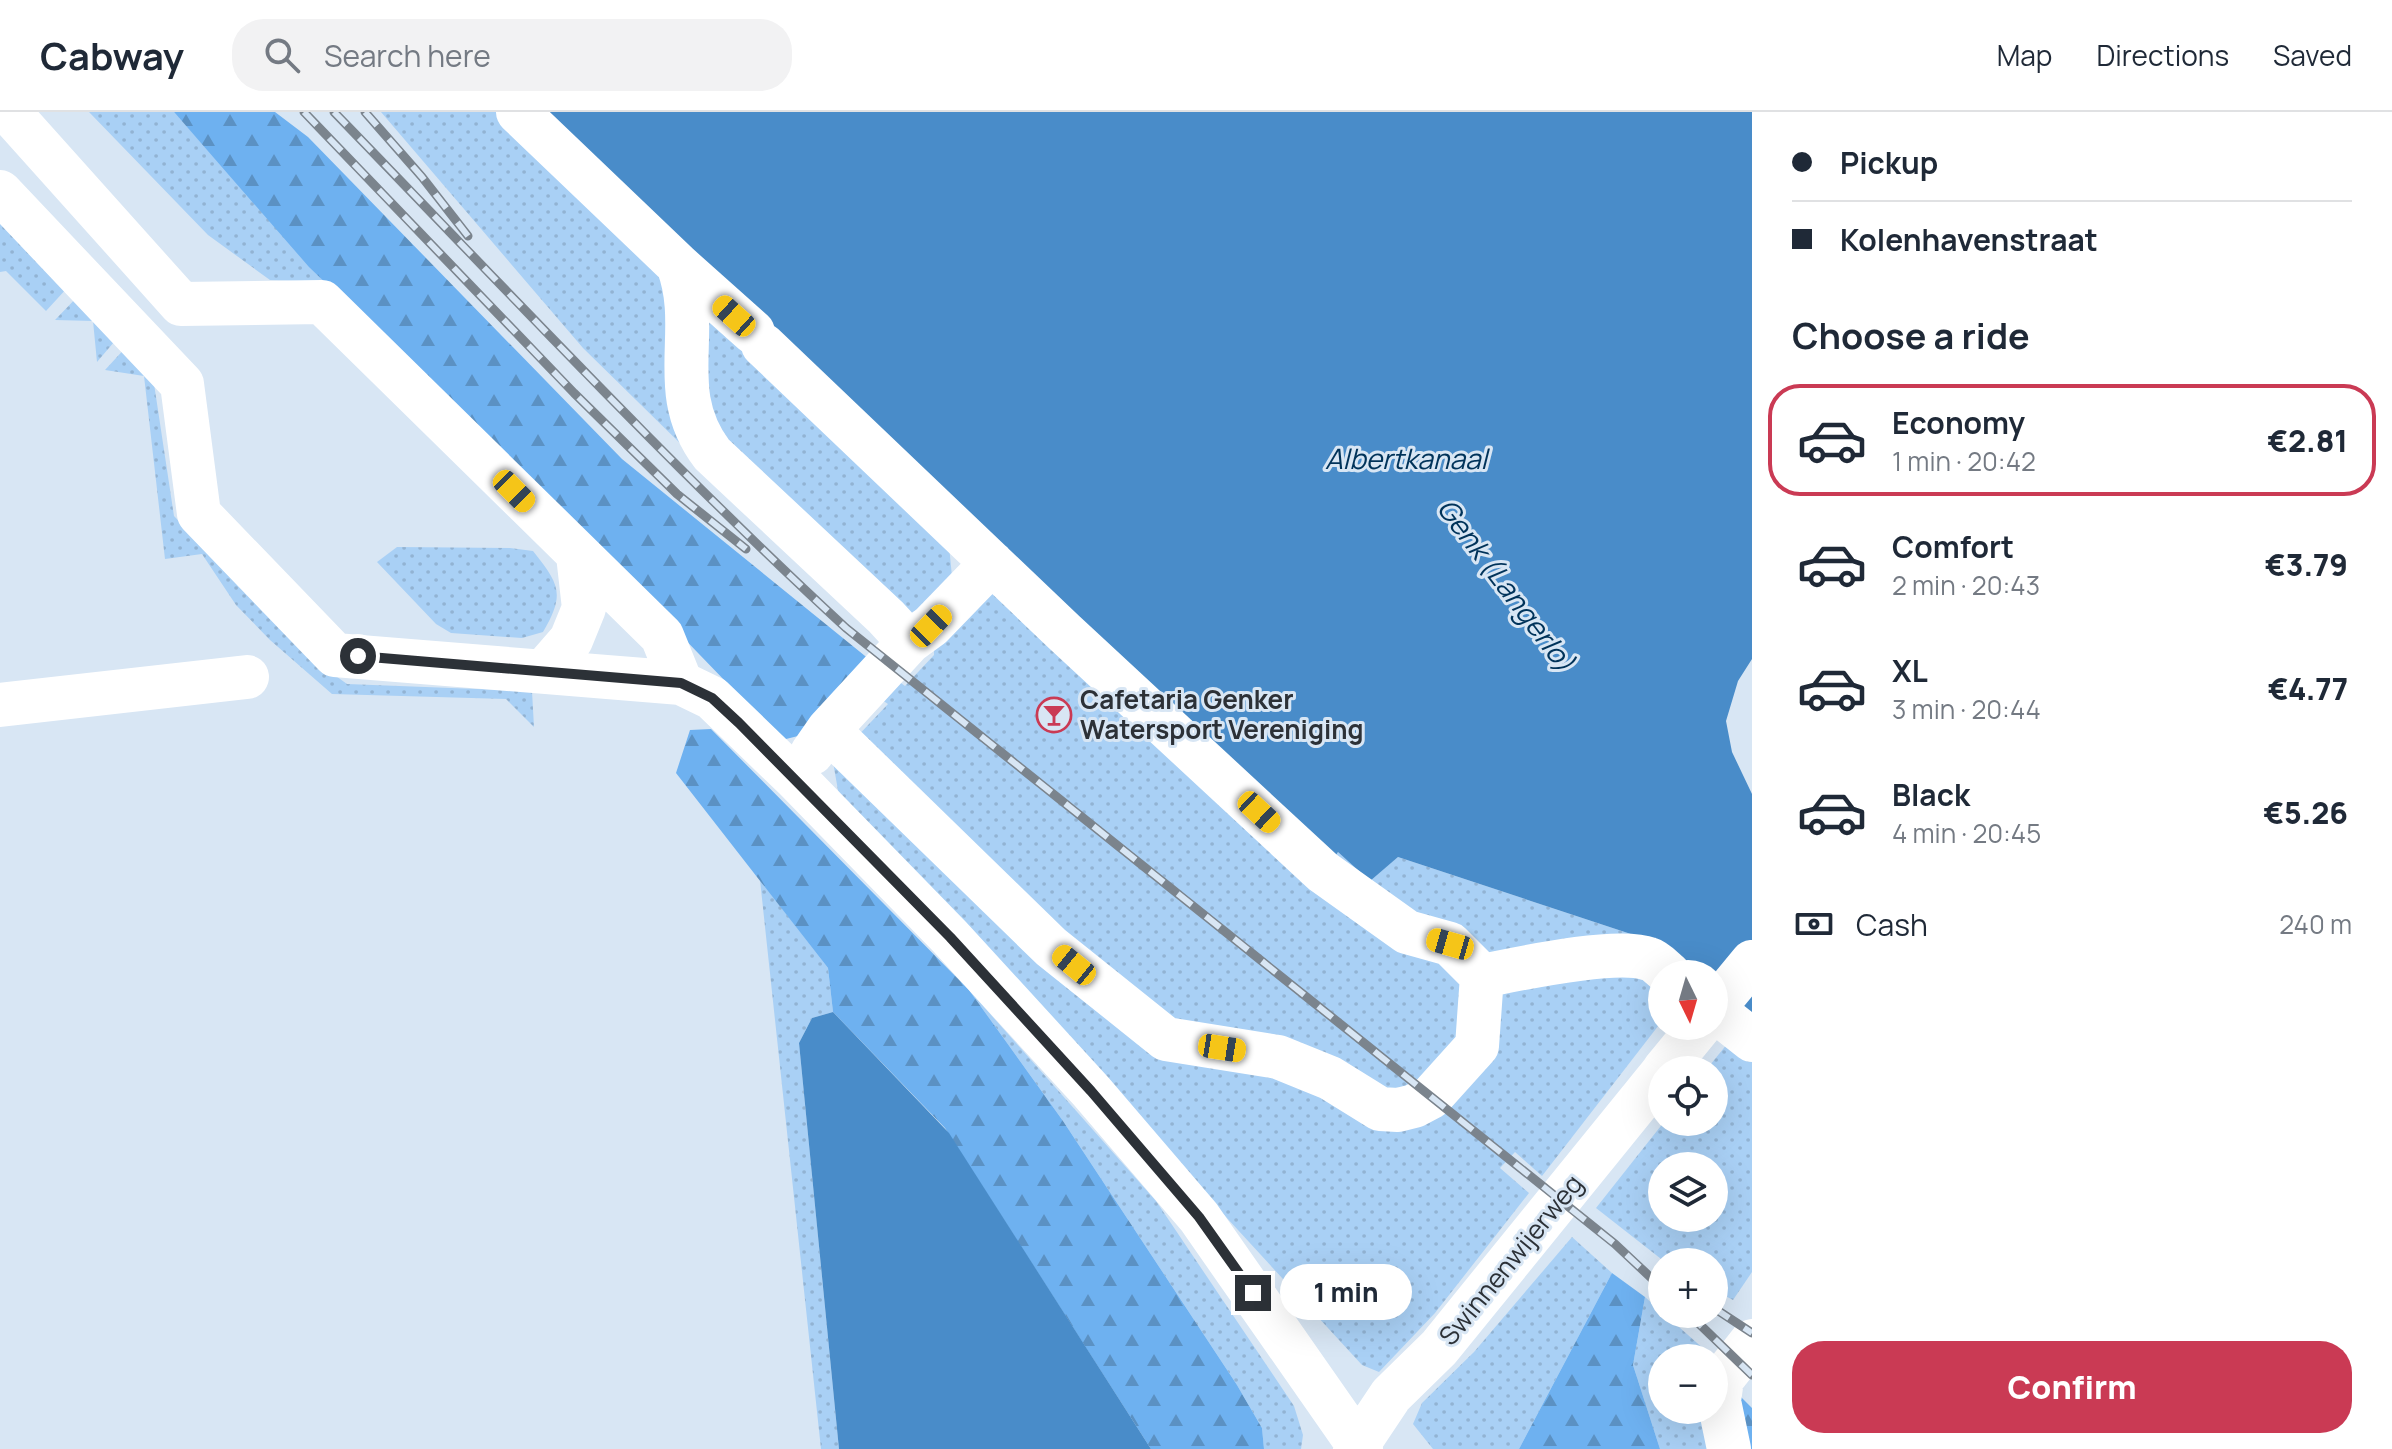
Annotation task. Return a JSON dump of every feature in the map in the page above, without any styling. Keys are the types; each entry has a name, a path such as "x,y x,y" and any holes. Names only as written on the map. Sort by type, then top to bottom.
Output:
{"street":[{"path":"9,112 181,304 322,302 662,636 681,683"},
{"path":"518,112 992,563 1323,872 1407,932 1450,944"},
{"path":"0,192 182,384 199,514 335,655 681,683 712,698 950,937 1091,1091 1199,1217 1344,1421 1357,1448"},
{"path":"678,265 686,296 688,407 701,439 712,454 909,642"},
{"path":"544,671 571,640 584,608 578,555"},
{"path":"795,778 828,730 909,642 931,626 992,563"},
{"path":"0,705 247,677"},
{"path":"828,730 1051,947 1166,1039 1278,1057 1330,1078 1380,1109 1398,1110 1431,1097 1477,1046 1482,976 1419,918 1378,873"},
{"path":"1482,976 1541,964 1611,956 1651,960"},
{"path":"1728,992 1752,962"},
{"path":"1728,1020 1752,1040"},
{"name":"Swinnenwijerweg","path":"1676,1056 1689,1040"},
{"name":"Swinnenwijerweg","path":"1357,1448 1391,1395 1439,1348 1648,1091"},
{"path":"1729,1449 1719,1401 1722,1379 1752,1341"}],"shaded area":[{"path":"89,112 174,112 325,282 270,280 208,235"},
{"path":"381,112 503,112 677,294 688,451 583,348"},
{"path":"0,211 68,287 46,311 6,271 0,272"},
{"path":"79,295 120,335 97,362 93,321 55,320"},
{"path":"708,305 948,535 953,587 928,615 904,614 700,412"},
{"path":"128,345 153,377 174,516 304,653 347,684 532,691 534,727 506,699 332,694 270,640 236,605 202,554 165,559 144,376 105,370"},
{"path":"397,547 533,551 554,582 555,608 543,632 522,638 451,633 436,624 377,562"},
{"path":"1015,569 1332,861 1338,852 1370,880 1398,857 1646,939 1656,960 1648,960 1648,1039 1542,1176 1515,1152 1500,1168 1529,1193 1435,1313 1379,1372 1362,1365 839,796 833,762 888,704 879,698 897,680 905,686 934,655 934,637"},
{"path":"760,880 828,968 833,1012 812,1018 799,1043 839,1449 821,1449"},
{"path":"969,990 1156,1201 1294,1406 1303,1435 1301,1449 1264,1449 1262,1428 1237,1385 1063,1121"},
{"path":"1732,1038 1752,1054 1752,1272 1733,1300 1728,1297 1728,1248 1648,1249 1596,1208 1653,1136 1728,1136 1728,1056 1717,1056"},
{"path":"1572,1237 1612,1273 1519,1449 1433,1449 1413,1424 1422,1403 1474,1352"},
{"path":"1645,1297 1648,1300 1648,1328 1680,1328 1698,1344 1648,1344 1648,1412 1633,1365"},
{"path":"1652,1424 1706,1424 1712,1449 1660,1449"}],"green space":[{"path":"174,112 275,112 308,137 622,459 870,660 810,733 782,740 526,475 309,267"},
{"path":"711,729 969,990 1063,1121 1237,1385 1262,1428 1264,1449 1151,1449 945,1128 833,1012 828,968 676,773 690,730"},
{"path":"1612,1273 1645,1297 1633,1365 1648,1412 1648,1424 1652,1424 1660,1449 1519,1449"},
{"path":"1738,1394 1752,1408 1752,1449 1747,1449"}],"water":[{"name":"Albertkanaal","path":"544,112 1752,112 1752,659 1738,681 1726,721 1732,752 1752,794 1752,1030 1728,995 1728,960 1671,960 1646,939 1398,857 1370,881 1338,852 1332,861"},
{"path":"833,1012 949,1133 1151,1449 839,1449 799,1043 812,1018"}],"railway":[{"path":"304,112 574,393 677,494 746,549"},
{"path":"334,112 650,439 846,628 1615,1244 1648,1275"},
{"path":"365,112 468,236"},
{"path":"1728,1317 1752,1333"},
{"path":"1703,1328 1752,1375"}],"place":[{"name":"Cafetaria Genker Watersport Vereniging","path":"1054,715"}],"route":[{"path":"358,656 681,683 712,698 950,937 1091,1091 1199,1217 1253,1293"}],"water label":[{"name":"Genk (Langerlo)","path":"1506,585"}]}
